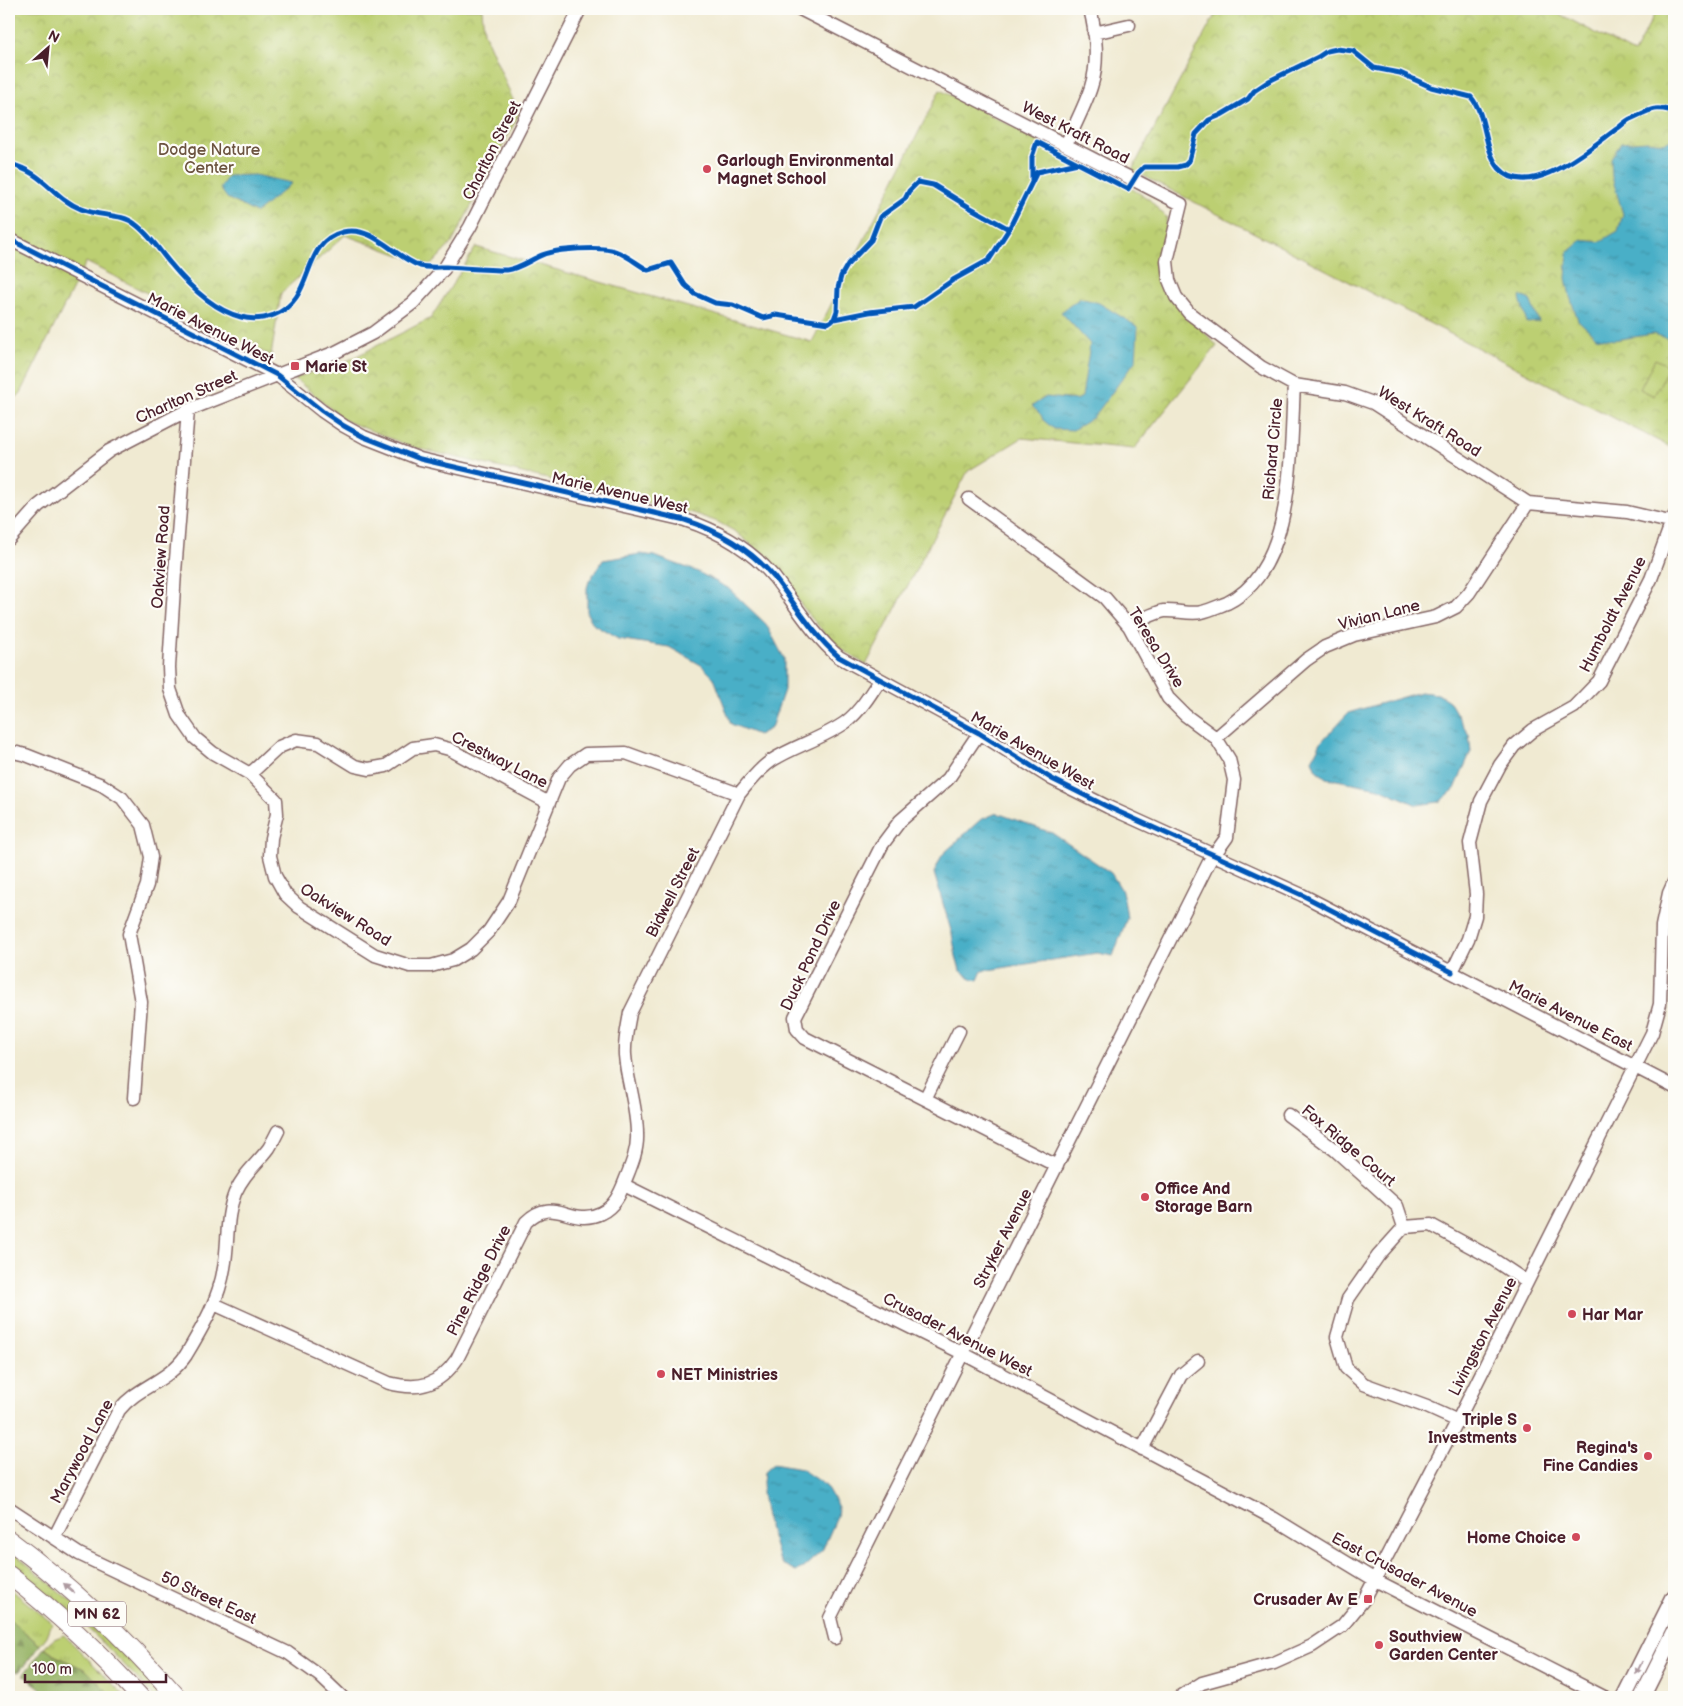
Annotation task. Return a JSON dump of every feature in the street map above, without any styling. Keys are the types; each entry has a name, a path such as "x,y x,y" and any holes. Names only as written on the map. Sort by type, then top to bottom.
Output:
{"highway":[{"name":"MN 62","path":"9,1540 56,1576 97,1614 134,1650 177,1697"},
{"name":"MN 62","path":"9,1575 72,1628 140,1697"}],"main road":[{"path":"1624,1697 1674,1598"},
{"path":"1642,1697 1674,1633"}],"street":[{"name":"Charlton Street","path":"9,539 38,506 109,451 188,410 336,352 373,333 413,303 444,269 470,227 580,9"},
{"name":"West Kraft Road","path":"800,9 1180,204 1167,260 1169,280 1176,297 1190,313 1261,367 1294,385 1345,393 1373,402 1528,503 1627,512 1673,520"},
{"path":"1066,145 1091,86 1096,58 1090,9"},
{"path":"1094,33 1129,25"},
{"name":"Marie Avenue West","path":"9,238 277,375 344,426 399,452 475,472 685,520 717,532 744,548 774,577 820,640 834,654 979,733 1052,779 1108,807 1302,895 1452,972"},
{"name":"Richard Circle","path":"1129,626 1163,611 1201,612 1228,602 1247,589 1263,571 1274,548 1287,497 1294,385"},
{"name":"Oakview Road","path":"188,410 175,572 169,667 170,689 179,715 195,738 212,753 250,774 276,800 277,814 271,838 270,856 275,876 285,894 299,907 375,955 410,966 431,966 453,960 471,949 489,932 509,901 559,778 570,765 586,754 626,753 739,794"},
{"name":"Teresa Drive","path":"968,499 1105,598 1129,626 1168,698 1185,715 1216,738 1229,759 1234,780 1227,837 1213,854"},
{"name":"Vivian Lane","path":"1216,738 1306,660 1325,647 1354,635 1436,617 1456,607 1469,593 1528,503"},
{"name":"Humboldt Avenue","path":"1452,972 1468,940 1475,916 1476,894 1470,843 1481,802 1500,765 1514,746 1533,730 1574,707 1599,681 1651,578 1673,520"},
{"name":"Bidwell Street","path":"624,1185 634,1159 637,1134 625,1053 630,1013 739,794 754,776 772,761 828,734 847,721 865,702 880,680"},
{"name":"Duck Pond Drive","path":"979,733 948,779 900,821 882,845 795,1017 797,1029 805,1038 1057,1166"},
{"name":"Crestway Lane","path":"250,774 279,747 296,740 318,743 354,766 369,769 386,766 414,748 434,745 449,749 549,803"},
{"path":"9,751 102,785 122,798 143,825 151,857 147,885 129,934 141,1002 134,1098"},
{"name":"Stryker Avenue","path":"835,1638 830,1618 1213,854"},
{"name":"Livingston Avenue","path":"1180,1697 1202,1683 1274,1663 1312,1646 1342,1626 1366,1598 1458,1421 1652,1034 1660,1004 1662,926 1669,893 1674,882"},
{"name":"Marie Avenue East","path":"1452,972 1674,1087"},
{"path":"925,1099 959,1031"},
{"name":"Fox Ridge Court","path":"1288,1115 1334,1150 1397,1206 1404,1227"},
{"name":"Marywood Lane","path":"54,1538 119,1410 131,1397 168,1375 175,1368 186,1354 214,1304 222,1280 228,1218 236,1192 249,1169 268,1149 278,1131"},
{"name":"Crusader Avenue West","path":"624,1185 962,1354 1273,1518"},
{"name":"Pine Ridge Drive","path":"214,1304 390,1383 418,1393 440,1378 457,1359 522,1228 530,1218 541,1211 548,1210 580,1218 596,1216 610,1208 624,1185"},
{"path":"1458,1421 1427,1406 1364,1384 1346,1368 1337,1337 1348,1298 1378,1256 1404,1227 1431,1225 1488,1256 1527,1282"},
{"path":"1142,1449 1181,1375 1198,1361"},
{"name":"50 Street East","path":"9,1508 79,1554 288,1653 320,1676 342,1697"},
{"name":"East Crusader Avenue","path":"1273,1518 1375,1580 1604,1697"}],"green space":[{"name":"Dodge Nature Center","path":"9,9 482,9 484,32 519,114 452,243 430,266 345,235 281,293 271,356 86,262 21,393 9,405"},
{"path":"1218,9 1550,9 1634,53 1657,9 1674,9 1674,449 1132,170"},
{"path":"940,90 1107,174 1149,199 1167,218 1161,284 1217,346 1134,449 1022,438 968,471 866,665 834,644 809,615 767,558 736,532 718,522 692,513 412,447 344,420 294,378 345,362 431,318 476,247 812,342"},
{"path":"1655,359 1669,366 1654,396 1640,389"},
{"path":"9,1549 99,1625 168,1697 154,1697 105,1646 53,1597 50,1600 9,1566"},
{"path":"9,1588 52,1623 47,1636 40,1645 9,1619"},
{"path":"9,1619 40,1645 19,1672 9,1670"},
{"path":"64,1635 126,1697 113,1697 86,1670 56,1656 44,1648 54,1639"},
{"path":"44,1648 56,1656 86,1670 113,1697 52,1697 23,1675"}],"water":[{"path":"1674,137 1674,340 1653,334 1614,340 1596,337 1578,320 1570,297 1566,278 1568,252 1582,240 1599,242 1618,231 1623,214 1612,177 1611,158 1621,143 1647,141 1664,143"},
{"path":"255,175 292,183 256,213 227,198 220,188 228,176"},
{"path":"1521,296 1530,300 1539,322 1527,323"},
{"path":"1080,298 1099,303 1138,327 1136,360 1094,417 1073,430 1054,429 1043,420 1041,415 1032,406 1046,397 1076,400 1082,397 1090,344 1061,312"},
{"path":"641,554 654,556 696,571 728,588 766,624 784,658 784,690 771,728 758,735 731,724 714,678 701,665 669,647 618,639 594,625 587,614 587,588 589,581 603,560"},
{"path":"1420,692 1438,694 1449,701 1469,735 1471,751 1455,789 1439,802 1417,805 1379,788 1326,778 1316,770 1312,760 1321,742 1348,713"},
{"path":"997,813 1052,833 1111,873 1121,889 1127,918 1113,956 1097,953 982,971 978,980 970,978 960,970 952,934 934,873 942,855 980,820"},
{"path":"773,1464 801,1469 826,1486 838,1507 837,1517 822,1551 803,1568 796,1571 782,1564 778,1557 766,1517 762,1493 764,1472"}],"cycle path":[{"path":"1032,181 1032,157 1037,142 1128,189 1144,167 1177,167 1185,165 1189,161 1196,134 1209,120 1248,99 1254,91 1269,81 1327,51 1337,49 1353,51 1374,68 1400,73 1431,87 1471,97 1480,113 1494,160 1499,168 1512,177 1527,179 1543,175 1577,158 1630,119 1655,109 1674,111"},
{"path":"9,164 31,173 62,198 81,209 124,218 135,224 145,232 177,271 202,296 221,309 245,318 253,319 274,315 288,307 297,296 320,247 329,238 343,232 354,231 374,237 410,262 426,267 507,270 516,268 542,255 557,251 608,249 624,255 648,270 671,263 685,285 695,294 715,303 733,305 763,318 776,315 828,323 834,319 869,312 914,307 953,280 989,260 1009,229 1037,172 1078,163"},
{"path":"834,319 837,311 838,288 841,276 848,264 871,240 880,217 905,199 909,191 918,182 933,185 1009,229"},
{"path":"9,239 277,375 322,411 364,437 420,459 685,520 722,535 765,567 813,629 839,657 979,733 1052,779 1108,807 1302,895 1452,972"}],"place":[{"name":"Garlough Environmental Magnet School","path":"707,169"},
{"name":"Marie St","path":"295,366"},
{"name":"Office And Storage Barn","path":"1145,1197"},
{"name":"Har Mar","path":"1572,1314"},
{"name":"NET Ministries","path":"661,1374"},
{"name":"Triple S Investments","path":"1527,1428"},
{"name":"Regina's Fine Candies","path":"1648,1456"},
{"name":"Home Choice","path":"1576,1537"},
{"name":"Crusader Av E","path":"1368,1599"},
{"name":"Southview Garden Center","path":"1379,1645"}]}
